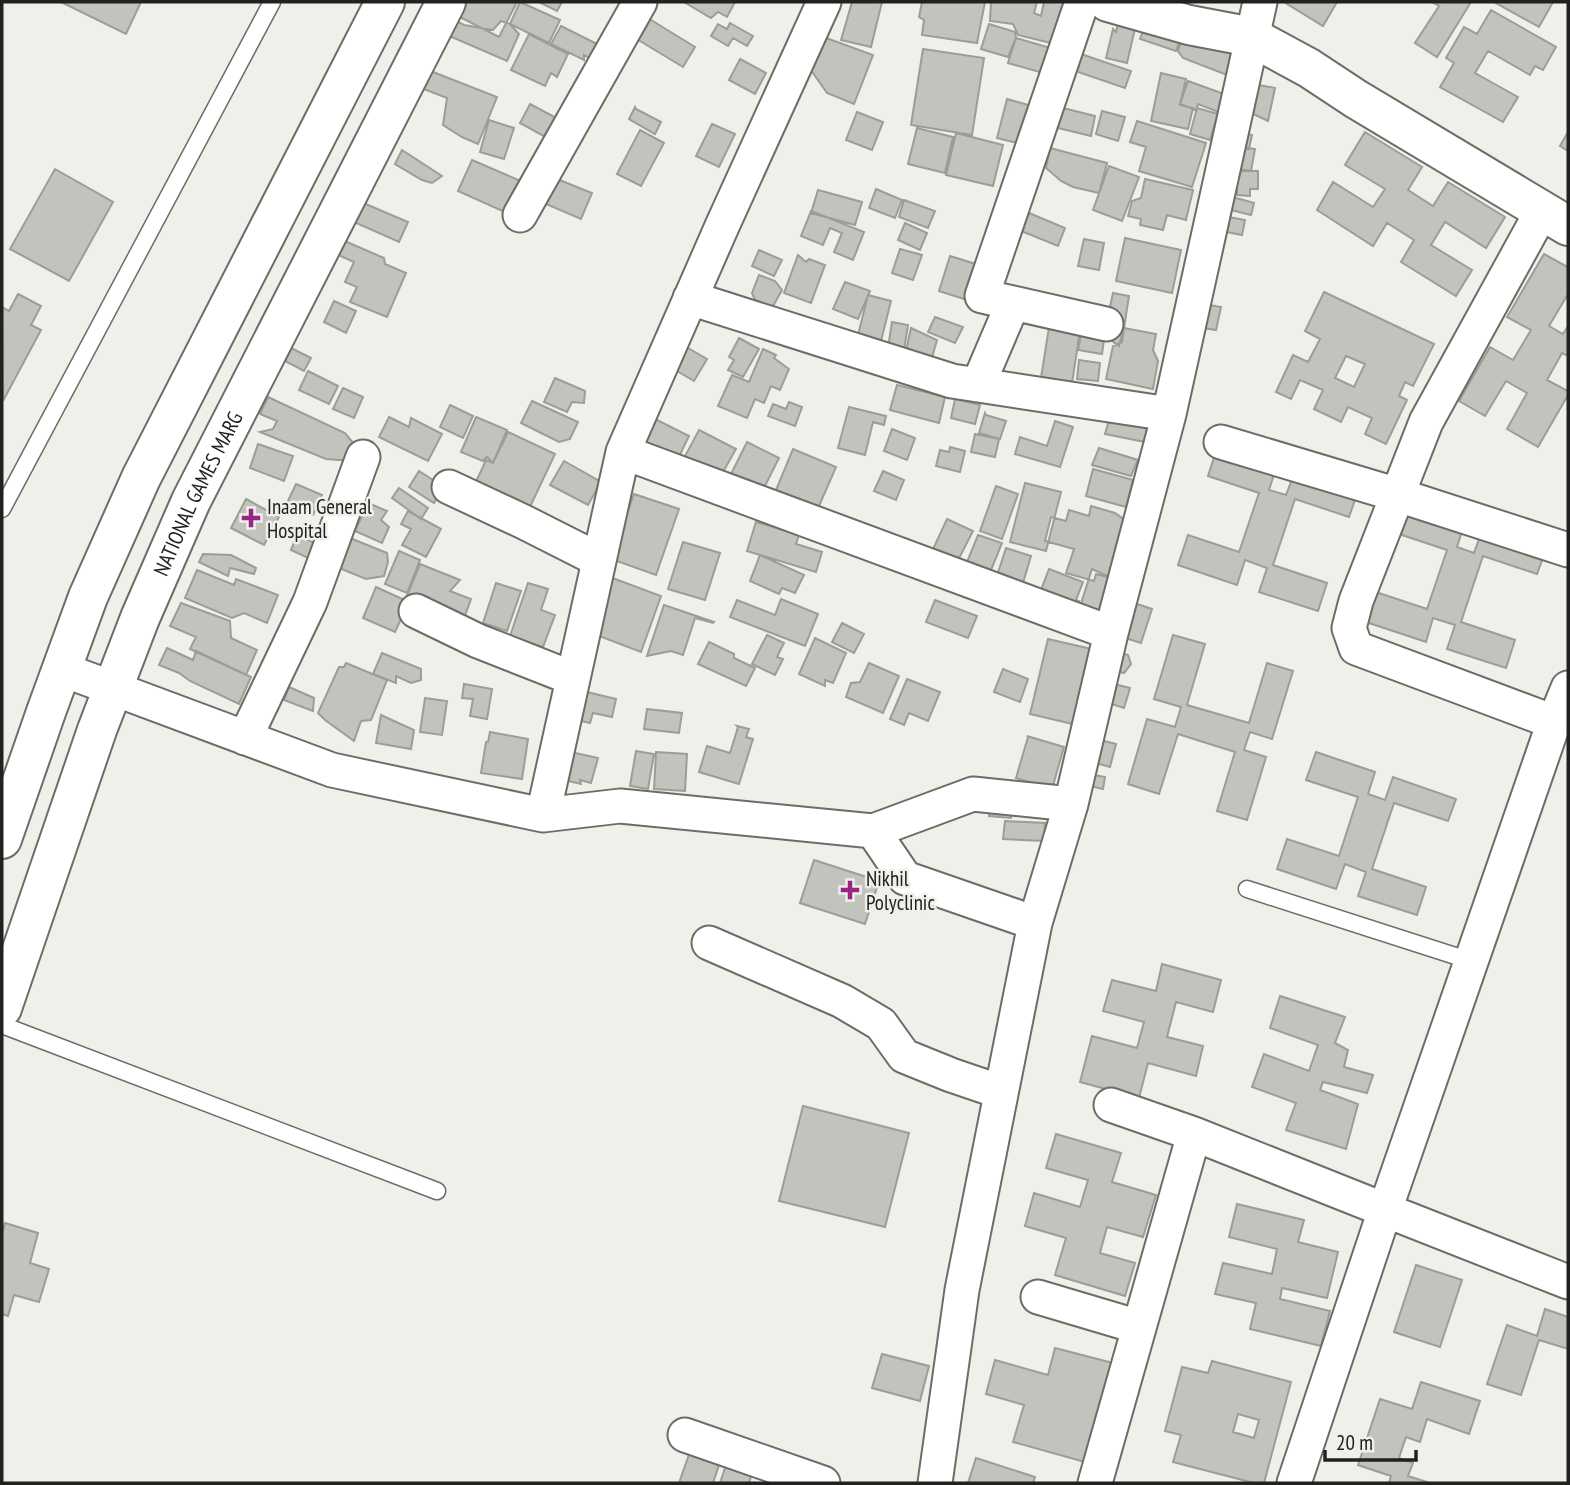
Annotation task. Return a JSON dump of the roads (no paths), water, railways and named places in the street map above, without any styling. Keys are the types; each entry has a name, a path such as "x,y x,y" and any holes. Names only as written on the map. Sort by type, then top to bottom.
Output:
{"main road":[{"path":"2,839 61,669 141,478 385,2"},
{"name":"NATIONAL GAMES MARG","path":"2,1007 97,730 140,618 191,501 446,2"},
{"path":"1108,2 1189,25 1256,20 1309,68 1555,218"}],"street":[{"path":"520,215 640,2"},
{"path":"543,815 623,452 824,2"},
{"path":"1083,2 982,296 1106,324"},
{"path":"935,1483 962,1290 1035,923 1071,804 1111,633 1170,414 1256,20"},
{"path":"1554,722 1356,648 1349,628 1356,601 1426,422 1555,218"},
{"path":"690,298 951,380 1170,414"},
{"path":"978,385 1013,303"},
{"path":"1221,442 1568,550"},
{"path":"623,452 1111,633"},
{"path":"245,738 310,603 363,457"},
{"path":"449,487 599,561"},
{"path":"416,611 478,641 572,678"},
{"path":"61,669 332,770 543,815 620,806 873,831 973,794 1071,804"},
{"path":"1294,1483 1385,1210 1568,688"},
{"path":"873,831 905,878 1035,923"},
{"path":"709,943 852,1007 881,1024 904,1056 1001,1092"},
{"path":"1111,1105 1194,1134 1568,1282"},
{"path":"1095,1483 1194,1134"},
{"path":"1038,1297 1139,1327"},
{"path":"685,1435 823,1483"}],"lane":[{"path":"2,509 272,2"},
{"path":"1247,889 1471,961"},
{"path":"2,1025 437,1191"}],"place":[{"name":"Inaam General Hospital","path":"251,518"},
{"name":"Nikhil Polyclinic","path":"850,890"}]}
